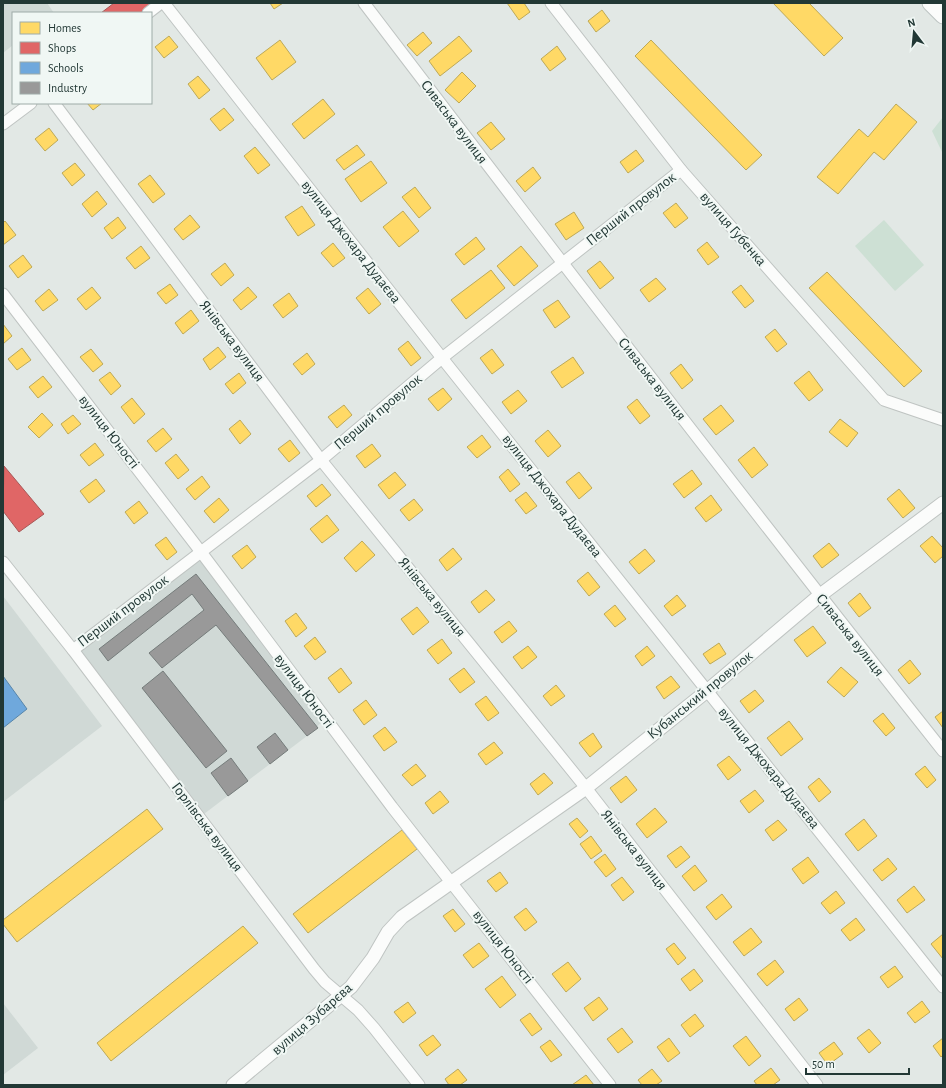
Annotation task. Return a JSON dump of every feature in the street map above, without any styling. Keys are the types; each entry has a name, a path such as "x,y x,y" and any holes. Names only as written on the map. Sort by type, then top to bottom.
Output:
{"main road":[{"path":"930,3 943,16"}],"street":[{"path":"150,12 163,3"},
{"name":"вулиця Джохара Дудаєва","path":"163,3 442,358 943,987"},
{"name":"Сиваська вулиця","path":"364,3 562,264 820,596 943,751"},
{"name":"вулиця Губенка","path":"551,3 681,170 884,400 943,420"},
{"path":"3,124 30,104"},
{"name":"Янівська вулиця","path":"55,104 321,460 586,788 817,1085"},
{"name":"Перший провулок","path":"73,650 321,460 442,358 681,170"},
{"name":"вулиця Юності","path":"3,294 201,552 378,788 610,1085"},
{"name":"Кубанський провулок","path":"452,882 586,788 707,691 820,596 942,507"},
{"name":"Горлівська вулиця","path":"3,562 73,650 314,969 341,997 358,1010 419,1085"},
{"name":"вулиця Зубарєва","path":"233,1085 341,997 364,971 395,924 452,882"}],"shaded area":[{"path":"3,3 47,3 53,12 12,12 12,46 3,53"},
{"path":"201,552 325,719 307,736 200,817 73,650"},
{"path":"3,596 102,726 3,802"},
{"path":"3,1003 38,1048 3,1075"}],"green space":[{"path":"943,117 943,154 932,131"},
{"path":"884,220 924,265 895,291 855,246"}],"building: Homes":[{"path":"270,3 283,3 274,9"},
{"path":"507,3 524,3 530,12 519,20"},
{"path":"773,3 809,3 843,38 824,56"},
{"path":"602,10 610,21 596,32 588,21"},
{"path":"423,32 432,43 417,56 407,45"},
{"path":"169,36 178,47 164,58 155,47"},
{"path":"459,36 472,51 440,76 429,61"},
{"path":"280,40 296,62 272,80 256,58"},
{"path":"651,40 762,155 746,170 635,56"},
{"path":"557,46 566,59 550,71 541,59"},
{"path":"462,72 476,86 459,103 445,90"},
{"path":"198,76 210,90 199,99 188,84"},
{"path":"323,99 335,114 304,139 292,124"},
{"path":"88,104 101,104 93,110"},
{"path":"896,104 917,122 884,160 874,152 838,194 817,177 859,129 868,137"},
{"path":"224,108 234,120 220,131 210,119"},
{"path":"491,122 505,139 491,150 477,133"},
{"path":"49,128 58,140 45,151 35,139"},
{"path":"357,145 365,155 344,170 336,160"},
{"path":"255,147 270,165 258,174 244,156"},
{"path":"636,150 644,161 628,173 620,162"},
{"path":"371,161 387,183 361,202 345,179"},
{"path":"75,163 85,175 72,186 62,173"},
{"path":"533,167 541,178 525,192 516,181"},
{"path":"150,175 165,194 153,203 138,184"},
{"path":"415,187 431,208 419,218 402,197"},
{"path":"97,191 107,204 92,217 82,204"},
{"path":"676,203 688,218 675,228 663,213"},
{"path":"302,206 315,225 298,236 285,217"},
{"path":"403,211 419,231 399,247 383,227"},
{"path":"574,212 584,228 566,240 555,224"},
{"path":"190,215 200,227 183,240 174,229"},
{"path":"118,217 126,228 112,239 104,228"},
{"path":"5,221 16,235 3,245 3,223"},
{"path":"476,237 485,249 464,265 455,254"},
{"path":"707,242 719,257 708,265 697,250"},
{"path":"333,243 345,258 333,267 321,253"},
{"path":"141,246 150,258 135,269 126,258"},
{"path":"521,246 538,266 514,286 497,266"},
{"path":"23,255 32,267 18,278 9,266"},
{"path":"600,261 614,278 600,289 587,271"},
{"path":"225,263 234,275 221,286 211,274"},
{"path":"491,270 505,288 466,319 451,300"},
{"path":"827,272 922,371 904,387 809,288"},
{"path":"656,278 666,289 649,302 640,290"},
{"path":"170,284 178,295 166,304 157,293"},
{"path":"741,285 754,301 745,308 732,292"},
{"path":"92,287 101,298 86,310 77,299"},
{"path":"248,287 257,297 241,310 233,300"},
{"path":"368,288 381,304 369,314 356,298"},
{"path":"49,289 58,300 43,311 35,301"},
{"path":"289,293 298,306 283,318 273,305"},
{"path":"558,300 570,317 555,328 543,310"},
{"path":"191,310 199,321 183,334 175,323"},
{"path":"3,324 12,336 3,344"},
{"path":"775,329 787,344 777,352 765,337"},
{"path":"408,341 421,358 411,366 398,349"},
{"path":"218,347 226,357 210,370 203,359"},
{"path":"22,348 31,360 17,370 8,359"},
{"path":"91,349 103,364 93,372 80,357"},
{"path":"492,349 504,365 492,374 480,358"},
{"path":"307,353 315,364 302,375 293,364"},
{"path":"573,357 584,373 562,388 551,372"},
{"path":"681,364 693,380 682,389 670,373"},
{"path":"809,371 823,390 809,401 794,383"},
{"path":"110,372 121,386 111,395 99,380"},
{"path":"239,373 246,383 233,394 225,384"},
{"path":"43,376 52,387 38,398 29,387"},
{"path":"443,388 452,399 438,411 428,399"},
{"path":"518,390 527,401 511,414 502,402"},
{"path":"132,398 145,414 134,424 121,407"},
{"path":"637,399 650,416 640,424 627,407"},
{"path":"344,405 352,415 337,428 328,417"},
{"path":"721,405 734,421 716,435 703,419"},
{"path":"42,413 53,425 39,438 28,427"},
{"path":"73,415 81,424 68,434 61,424"},
{"path":"840,419 858,433 847,447 829,432"},
{"path":"240,420 251,434 240,444 229,429"},
{"path":"163,428 172,439 156,452 147,441"},
{"path":"548,430 561,446 548,457 535,441"},
{"path":"482,435 491,447 477,458 467,447"},
{"path":"290,440 300,453 289,462 278,449"},
{"path":"95,443 104,455 89,466 80,455"},
{"path":"372,444 381,456 365,468 356,456"},
{"path":"754,447 768,465 752,478 738,460"},
{"path":"176,454 189,470 178,479 165,463"},
{"path":"508,469 520,484 510,492 499,477"},
{"path":"692,470 702,484 684,498 673,484"},
{"path":"395,472 406,485 389,499 378,485"},
{"path":"579,472 592,488 579,499 566,482"},
{"path":"202,476 210,487 195,500 186,489"},
{"path":"96,479 105,491 89,503 80,491"},
{"path":"322,484 331,495 316,507 307,496"},
{"path":"899,489 915,508 903,518 887,499"},
{"path":"526,492 537,506 526,514 515,500"},
{"path":"711,495 722,510 706,522 695,508"},
{"path":"219,498 229,510 214,523 204,511"},
{"path":"414,499 423,510 409,521 400,510"},
{"path":"139,501 148,513 134,524 125,512"},
{"path":"327,515 339,530 322,543 310,529"},
{"path":"932,536 943,548 943,556 935,563 920,546"},
{"path":"166,537 177,552 167,560 155,545"},
{"path":"362,541 375,555 356,572 344,558"},
{"path":"829,543 839,555 822,568 813,556"},
{"path":"247,545 256,557 242,569 232,556"},
{"path":"453,548 462,559 447,571 439,560"},
{"path":"645,549 655,561 639,574 629,562"},
{"path":"588,572 600,587 589,596 577,581"},
{"path":"486,590 495,600 479,613 471,602"},
{"path":"860,593 871,608 859,617 848,603"},
{"path":"677,595 686,606 672,616 664,606"},
{"path":"615,605 626,619 615,627 604,614"},
{"path":"417,607 429,622 413,635 401,619"},
{"path":"296,613 307,628 296,637 285,621"},
{"path":"509,621 517,631 502,643 494,632"},
{"path":"813,626 826,643 807,657 794,640"},
{"path":"315,637 326,652 315,660 304,646"},
{"path":"442,639 452,653 438,664 427,650"},
{"path":"719,643 726,654 710,664 703,654"},
{"path":"528,646 537,657 522,669 513,657"},
{"path":"647,646 655,656 642,666 635,656"},
{"path":"910,660 921,674 909,684 898,670"},
{"path":"841,667 858,682 844,697 827,682"},
{"path":"341,668 352,683 339,693 328,678"},
{"path":"464,668 475,682 460,693 449,679"},
{"path":"671,676 680,687 664,699 656,687"},
{"path":"556,685 565,696 551,706 543,696"},
{"path":"755,690 764,701 749,713 740,701"},
{"path":"486,696 499,713 488,721 475,704"},
{"path":"366,700 377,715 364,725 353,710"},
{"path":"943,711 943,728 935,717"},
{"path":"883,713 895,728 886,736 873,721"},
{"path":"789,721 803,739 781,756 767,738"},
{"path":"385,727 397,742 384,751 373,736"},
{"path":"593,733 602,747 590,757 579,743"},
{"path":"494,742 503,753 486,765 478,754"},
{"path":"729,756 741,770 728,780 717,765"},
{"path":"416,764 426,776 412,786 402,775"},
{"path":"925,766 936,780 927,788 915,774"},
{"path":"544,773 553,783 538,795 530,784"},
{"path":"626,776 637,790 621,803 610,788"},
{"path":"819,778 831,792 819,802 808,787"},
{"path":"755,790 764,801 749,813 740,801"},
{"path":"440,791 449,802 433,814 425,803"},
{"path":"655,808 667,822 647,838 636,824"},
{"path":"147,809 163,829 17,942 3,924 3,920"},
{"path":"577,818 588,831 580,838 569,824"},
{"path":"864,819 877,836 858,851 845,834"},
{"path":"778,820 787,830 773,841 765,830"},
{"path":"402,830 417,849 308,933 293,914"},
{"path":"591,836 602,851 591,859 580,844"},
{"path":"681,846 690,857 676,868 667,856"},
{"path":"605,854 616,869 606,877 594,862"},
{"path":"808,857 819,872 803,884 792,869"},
{"path":"888,858 897,869 882,881 873,870"},
{"path":"695,865 707,881 694,891 682,876"},
{"path":"500,872 508,883 496,892 487,881"},
{"path":"622,877 634,892 623,901 611,885"},
{"path":"914,886 925,900 907,913 897,900"},
{"path":"836,891 845,903 830,914 821,903"},
{"path":"722,894 732,907 716,920 706,907"},
{"path":"526,908 537,922 525,931 514,917"},
{"path":"453,909 465,924 455,932 443,916"},
{"path":"856,918 865,930 850,941 841,930"},
{"path":"243,926 258,943 111,1061 97,1043"},
{"path":"751,928 762,942 744,956 733,942"},
{"path":"943,934 943,959 931,944"},
{"path":"479,943 489,956 473,968 463,955"},
{"path":"674,943 686,958 678,965 666,949"},
{"path":"775,960 784,972 767,986 757,974"},
{"path":"568,962 581,979 566,992 552,974"},
{"path":"895,966 903,977 888,988 880,977"},
{"path":"694,969 703,981 690,991 681,979"},
{"path":"502,976 516,995 500,1008 485,989"},
{"path":"599,997 608,1009 593,1021 584,1008"},
{"path":"799,998 808,1010 794,1021 785,1009"},
{"path":"922,1001 930,1012 915,1023 907,1013"},
{"path":"408,1002 416,1013 403,1023 394,1012"},
{"path":"530,1013 542,1029 532,1036 520,1020"},
{"path":"695,1014 704,1026 690,1037 681,1025"},
{"path":"622,1028 633,1042 618,1053 607,1039"},
{"path":"869,1029 881,1043 869,1053 857,1038"},
{"path":"433,1035 441,1045 427,1056 419,1045"},
{"path":"746,1036 761,1056 749,1066 733,1046"},
{"path":"669,1038 680,1053 668,1062 657,1047"},
{"path":"943,1038 943,1055 941,1057 933,1046"},
{"path":"550,1040 562,1055 551,1062 540,1047"},
{"path":"834,1042 843,1054 828,1065 819,1053"},
{"path":"771,1068 780,1080 773,1085 757,1085 754,1081"},
{"path":"458,1069 467,1080 460,1085 449,1085 445,1079"},
{"path":"652,1069 662,1081 656,1085 642,1085 638,1080"},
{"path":"586,1075 594,1085 572,1085"}],"building: Shops":[{"path":"114,3 154,3 142,12 102,12"},
{"path":"4,466 44,514 19,532 3,511"}],"building: Schools":[{"path":"3,676 27,709 3,728"}],"building: Industry":[{"path":"196,574 318,728 307,736 216,625 162,668 149,653 204,610 192,594 108,661 99,649"},
{"path":"163,671 227,751 206,768 142,688"},
{"path":"275,733 288,750 270,764 257,747"},
{"path":"231,758 248,781 228,796 211,773"}]}
